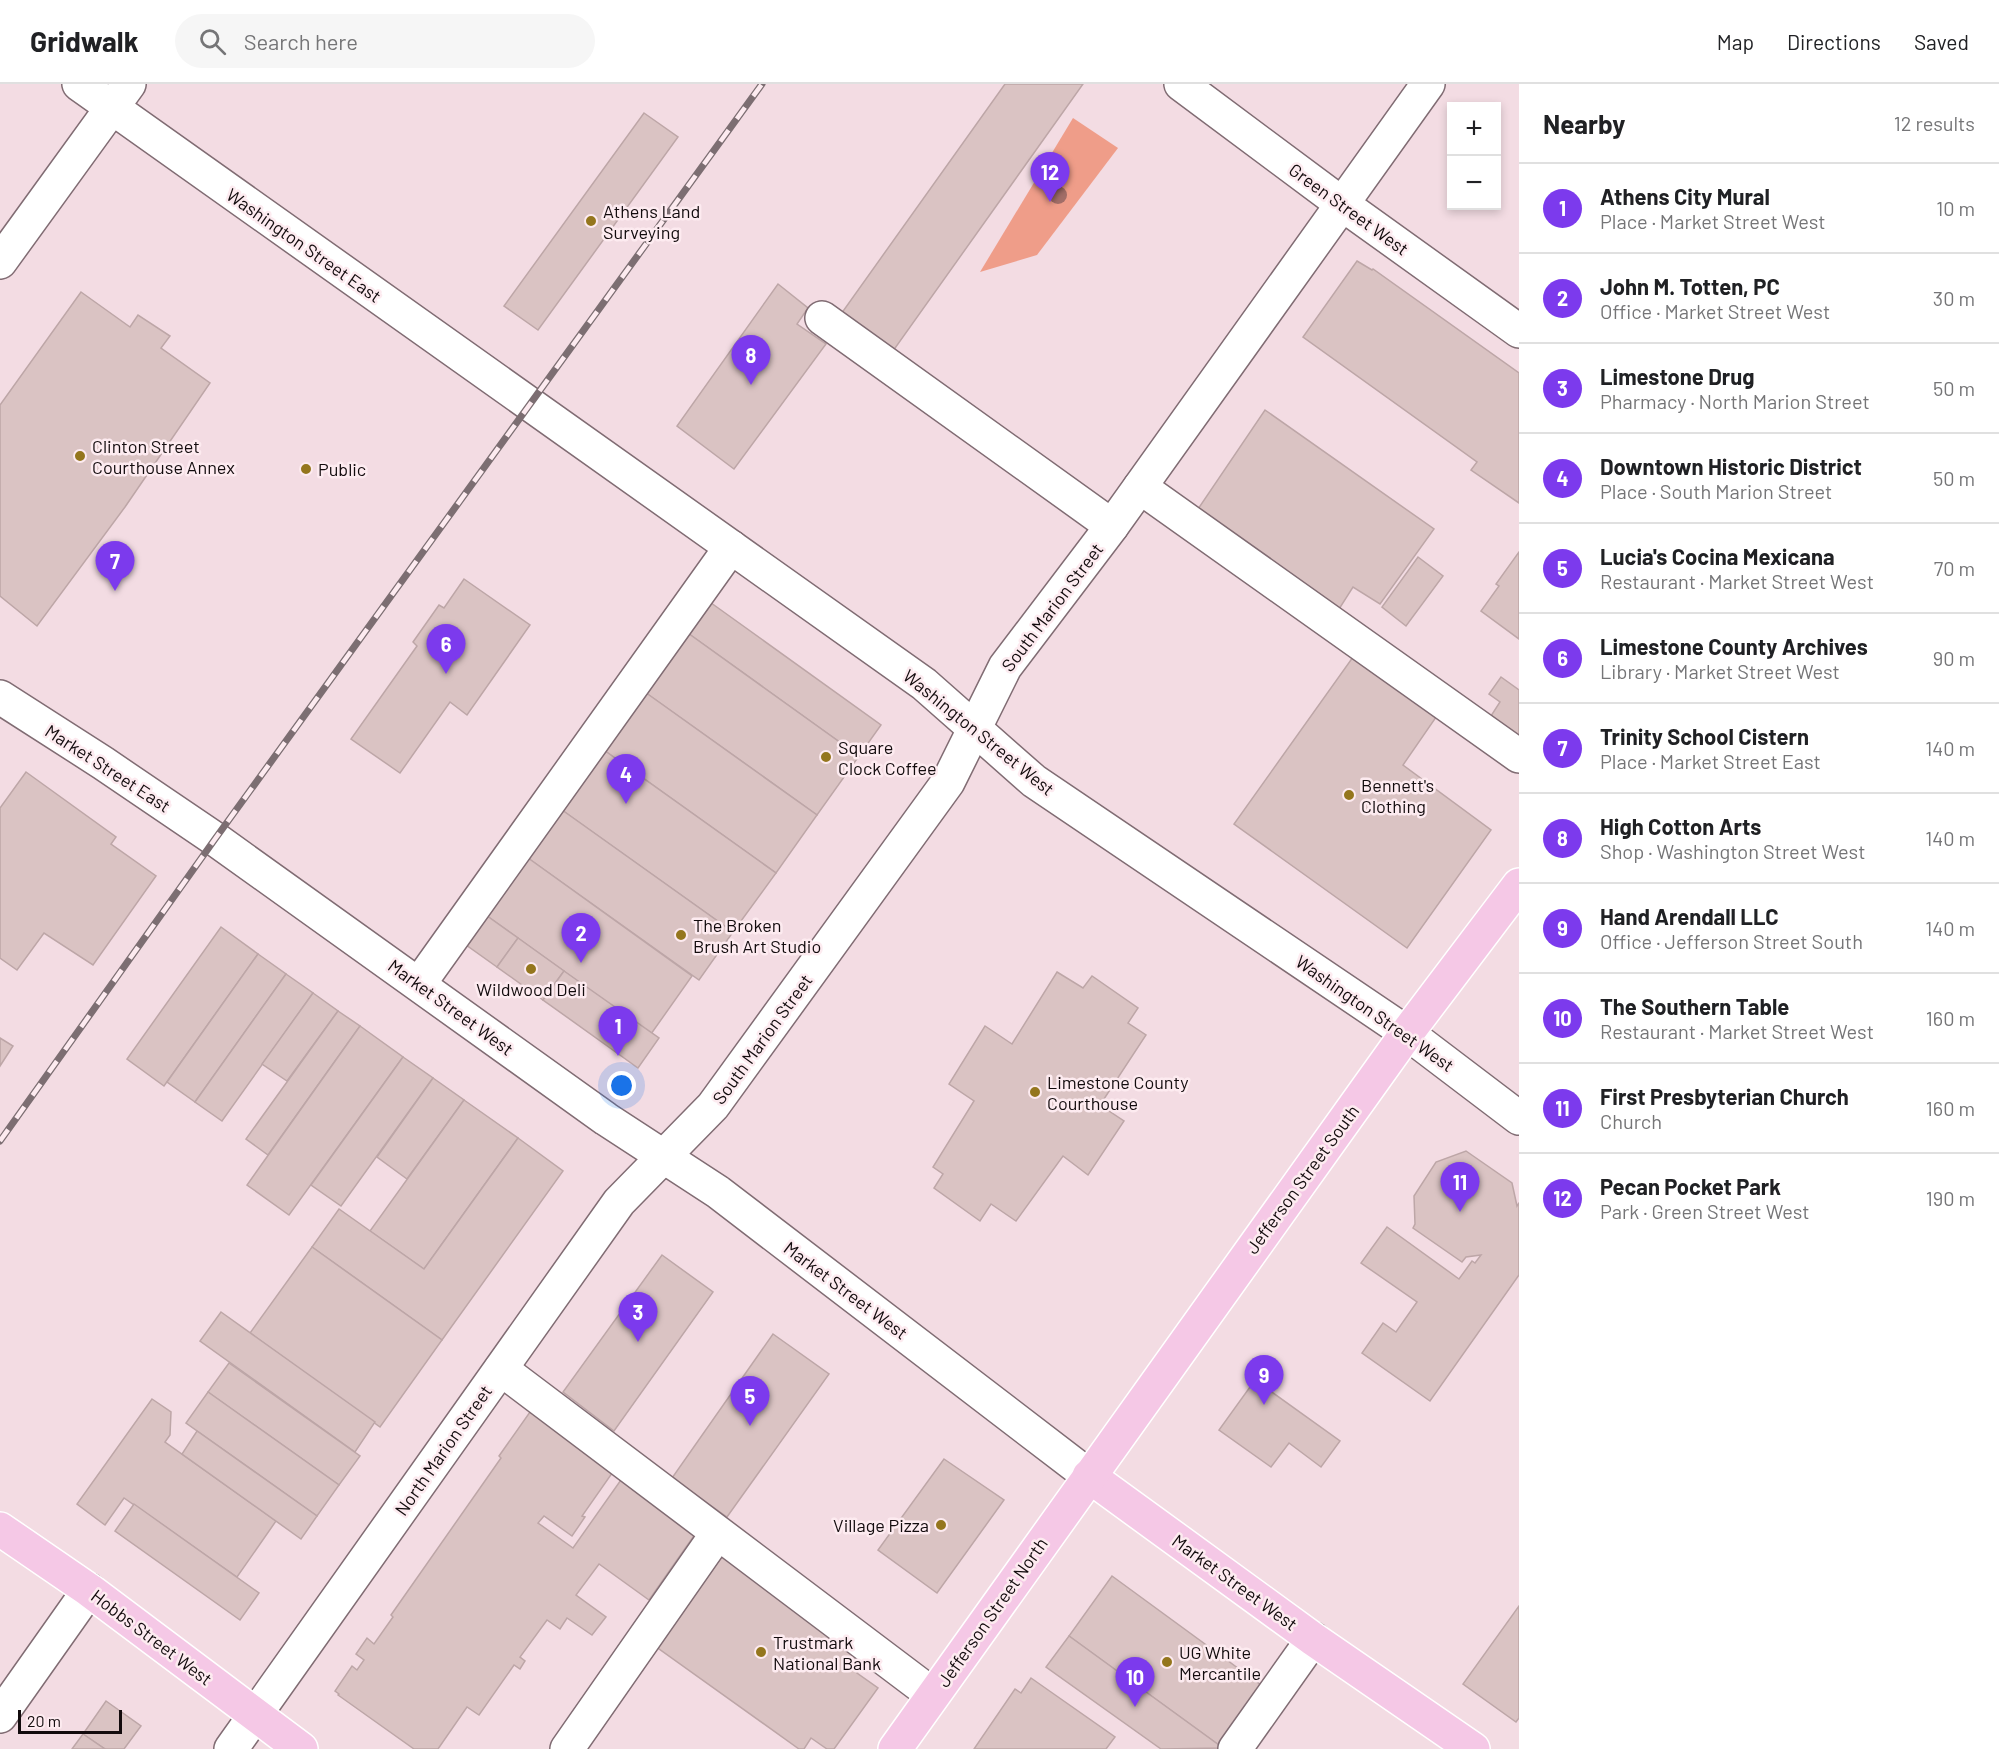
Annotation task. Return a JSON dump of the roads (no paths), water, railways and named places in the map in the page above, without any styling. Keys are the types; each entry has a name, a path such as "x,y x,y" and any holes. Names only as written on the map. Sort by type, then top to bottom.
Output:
{"main road":[{"name":"Jefferson Street South","path":"1089,1476 1407,1033 1519,885"},
{"name":"Market Street West","path":"1089,1476 1313,1639 1473,1749"},
{"name":"Jefferson Street North","path":"895,1749 1089,1476"},
{"name":"Hobbs Street West","path":"0,1529 89,1590 301,1749"}],"street":[{"name":"Washington Street East","path":"79,84 120,96 445,345 531,404"},
{"name":"Green Street West","path":"1181,84 1342,204 1519,331"},
{"name":"South Marion Street","path":"663,1156 713,1106 948,782 1005,668 1112,526 1428,84"},
{"path":"0,262 120,96"},
{"path":"822,318 1112,526"},
{"name":"Washington Street West","path":"531,404 924,684 1034,781 1407,1033 1519,1118"},
{"path":"1140,487 1519,756"},
{"path":"419,984 731,546"},
{"name":"Market Street East","path":"0,697 104,763 214,839"},
{"name":"Market Street West","path":"214,839 606,1119 728,1199 1089,1476"},
{"name":"North Marion Street","path":"231,1749 619,1202 663,1156"},
{"path":"501,1369 933,1695"},
{"path":"567,1749 717,1534"},
{"path":"0,1716 89,1590"},
{"path":"1235,1749 1313,1639"}],"railway":[{"path":"0,1141 215,839 762,84"}],"place":[{"name":"Pecan Pocket Park","path":"1050,202"},
{"name":"Athens Land Surveying","path":"591,221"},
{"name":"High Cotton Arts","path":"751,385"},
{"name":"Clinton Street Courthouse Annex","path":"80,456"},
{"name":"Public","path":"306,469"},
{"name":"Trinity School Cistern","path":"115,591"},
{"name":"Limestone County Archives","path":"446,674"},
{"name":"Square Clock Coffee","path":"826,757"},
{"name":"Bennett's Clothing","path":"1349,795"},
{"name":"Downtown Historic District","path":"626,804"},
{"name":"The Broken Brush Art Studio","path":"681,935"},
{"name":"John M. Totten, PC","path":"581,963"},
{"name":"Wildwood Deli","path":"531,969"},
{"name":"Athens City Mural","path":"618,1056"},
{"name":"Limestone County Courthouse","path":"1035,1092"},
{"name":"First Presbyterian Church","path":"1460,1212"},
{"name":"Limestone Drug","path":"638,1342"},
{"name":"Hand Arendall LLC","path":"1264,1405"},
{"name":"Lucia's Cocina Mexicana","path":"750,1426"},
{"name":"Village Pizza","path":"941,1525"},
{"name":"Trustmark National Bank","path":"761,1652"},
{"name":"UG White Mercantile","path":"1167,1662"},
{"name":"The Southern Table","path":"1135,1707"}]}
